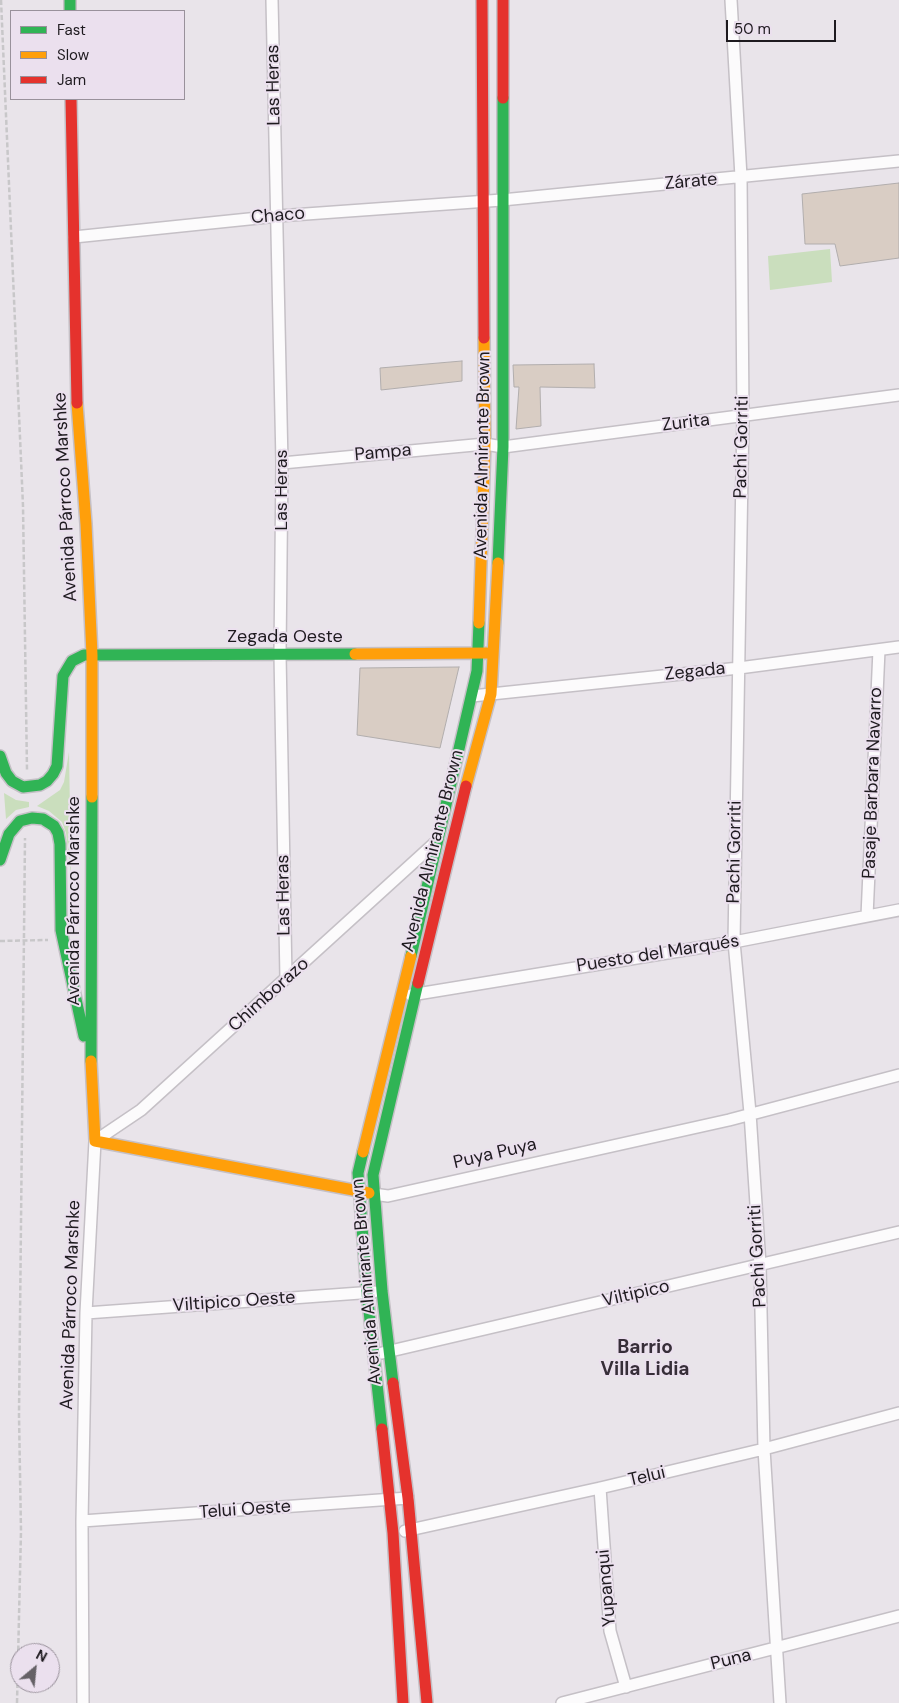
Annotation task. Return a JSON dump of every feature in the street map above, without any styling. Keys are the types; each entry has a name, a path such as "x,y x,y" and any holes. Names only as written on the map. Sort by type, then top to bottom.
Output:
{"main road":[{"name":"Avenida Almirante Brown","path":"403,1703 393,1533 373,1355 358,1173 402,997 477,671 485,444 482,0"},
{"name":"Avenida Almirante Brown","path":"423,1703 408,1498 382,1291 373,1175 456,822 491,694 495,652 503,446 503,0"},
{"name":"Avenida Párroco Marshke","path":"71,100 76,409 86,524 92,655 91,1066 95,1141"},
{"name":"Zegada Oeste","path":"92,655 495,652"},
{"path":"0,756 6,773 12,781 27,787 44,783 53,774 57,766 64,671 76,658 92,655"},
{"path":"0,860 9,834 20,821 32,818 43,819 54,826 58,833 63,942 91,1066"},
{"name":"Puya Puya","path":"95,1141 374,1194"}],"street":[{"name":"Las Heras","path":"272,0 282,463 280,654 286,979"},
{"name":"Pachi Gorriti","path":"731,0 741,177 743,415 734,942 750,1113 760,1265 764,1449 780,1703"},
{"name":"Zárate","path":"483,200 502,200 899,161"},
{"name":"Chaco","path":"74,236 278,216 483,200"},
{"name":"Zurita","path":"485,444 503,446 899,395"},
{"name":"Pampa","path":"282,463 485,444"},
{"name":"Zegada","path":"472,696 739,668 899,647"},
{"name":"Pasaje Barbara Navarro","path":"867,916 879,650"},
{"name":"Chimborazo","path":"95,1141 141,1110 456,822"},
{"name":"Puesto del Marqués","path":"402,997 734,942 899,910"},
{"name":"Puya Puya","path":"374,1194 388,1196 729,1120 899,1075"},
{"name":"Avenida Párroco Marshke","path":"83,1703 82,1521 86,1313 95,1141"},
{"name":"Viltipico","path":"373,1355 899,1232"},
{"name":"Viltipico Oeste","path":"86,1313 382,1291"},
{"name":"Telui","path":"393,1533 600,1488 764,1449 899,1413"},
{"name":"Yupanqui","path":"600,1488 610,1631 626,1687"},
{"name":"Telui Oeste","path":"82,1521 408,1498"},
{"name":"Puna","path":"562,1703 899,1616"}],"path":[{"path":"1,0 23,506 28,735 27,787"},
{"path":"17,1703 21,1532 19,1415 25,819"},
{"path":"0,941 63,942"}],"green space":[{"path":"830,249 832,282 770,290 768,256"},
{"path":"69,752 71,875 66,833 62,822 49,811 37,806 60,790 64,782"},
{"path":"4,793 16,800 29,802 29,807 16,810 6,819"}],"building":[{"path":"899,183 899,258 840,266 835,244 805,244 802,194"},
{"path":"462,361 462,381 381,390 380,368"},
{"path":"594,364 595,388 540,387 541,426 516,429 519,387 514,387 513,365"},
{"path":"459,667 440,748 357,735 360,668"}],"traffic: fast":[{"path":"70,0 70,10"},
{"path":"498,563 503,447 503,98"},
{"path":"411,956 477,671 479,623"},
{"path":"0,756 6,773 12,781 23,787 40,785 53,774 57,766 63,676 72,661 84,655 355,654"},
{"path":"91,1061 92,797"},
{"path":"0,860 9,834 20,821 32,818 43,819 54,826 58,833 60,844 61,930 84,1036"},
{"path":"393,1383 382,1291 373,1175 418,983"},
{"path":"363,1152 358,1173 367,1293 382,1429"}],"traffic: slow":[{"path":"479,623 485,444 484,338"},
{"path":"77,403 86,524 92,655 92,797"},
{"path":"466,786 491,694 498,563"},
{"path":"355,654 487,653"},
{"path":"363,1152 411,956"},
{"path":"91,1061 95,1141 369,1193"}],"traffic: jam":[{"path":"482,0 484,338"},
{"path":"503,0 503,98"},
{"path":"71,100 77,403"},
{"path":"418,983 466,786"},
{"path":"393,1383 408,1498 427,1703"},
{"path":"382,1429 393,1533 403,1703"}],"district":[{"name":"Barrio Villa Lidia","path":"645,1359"}]}
